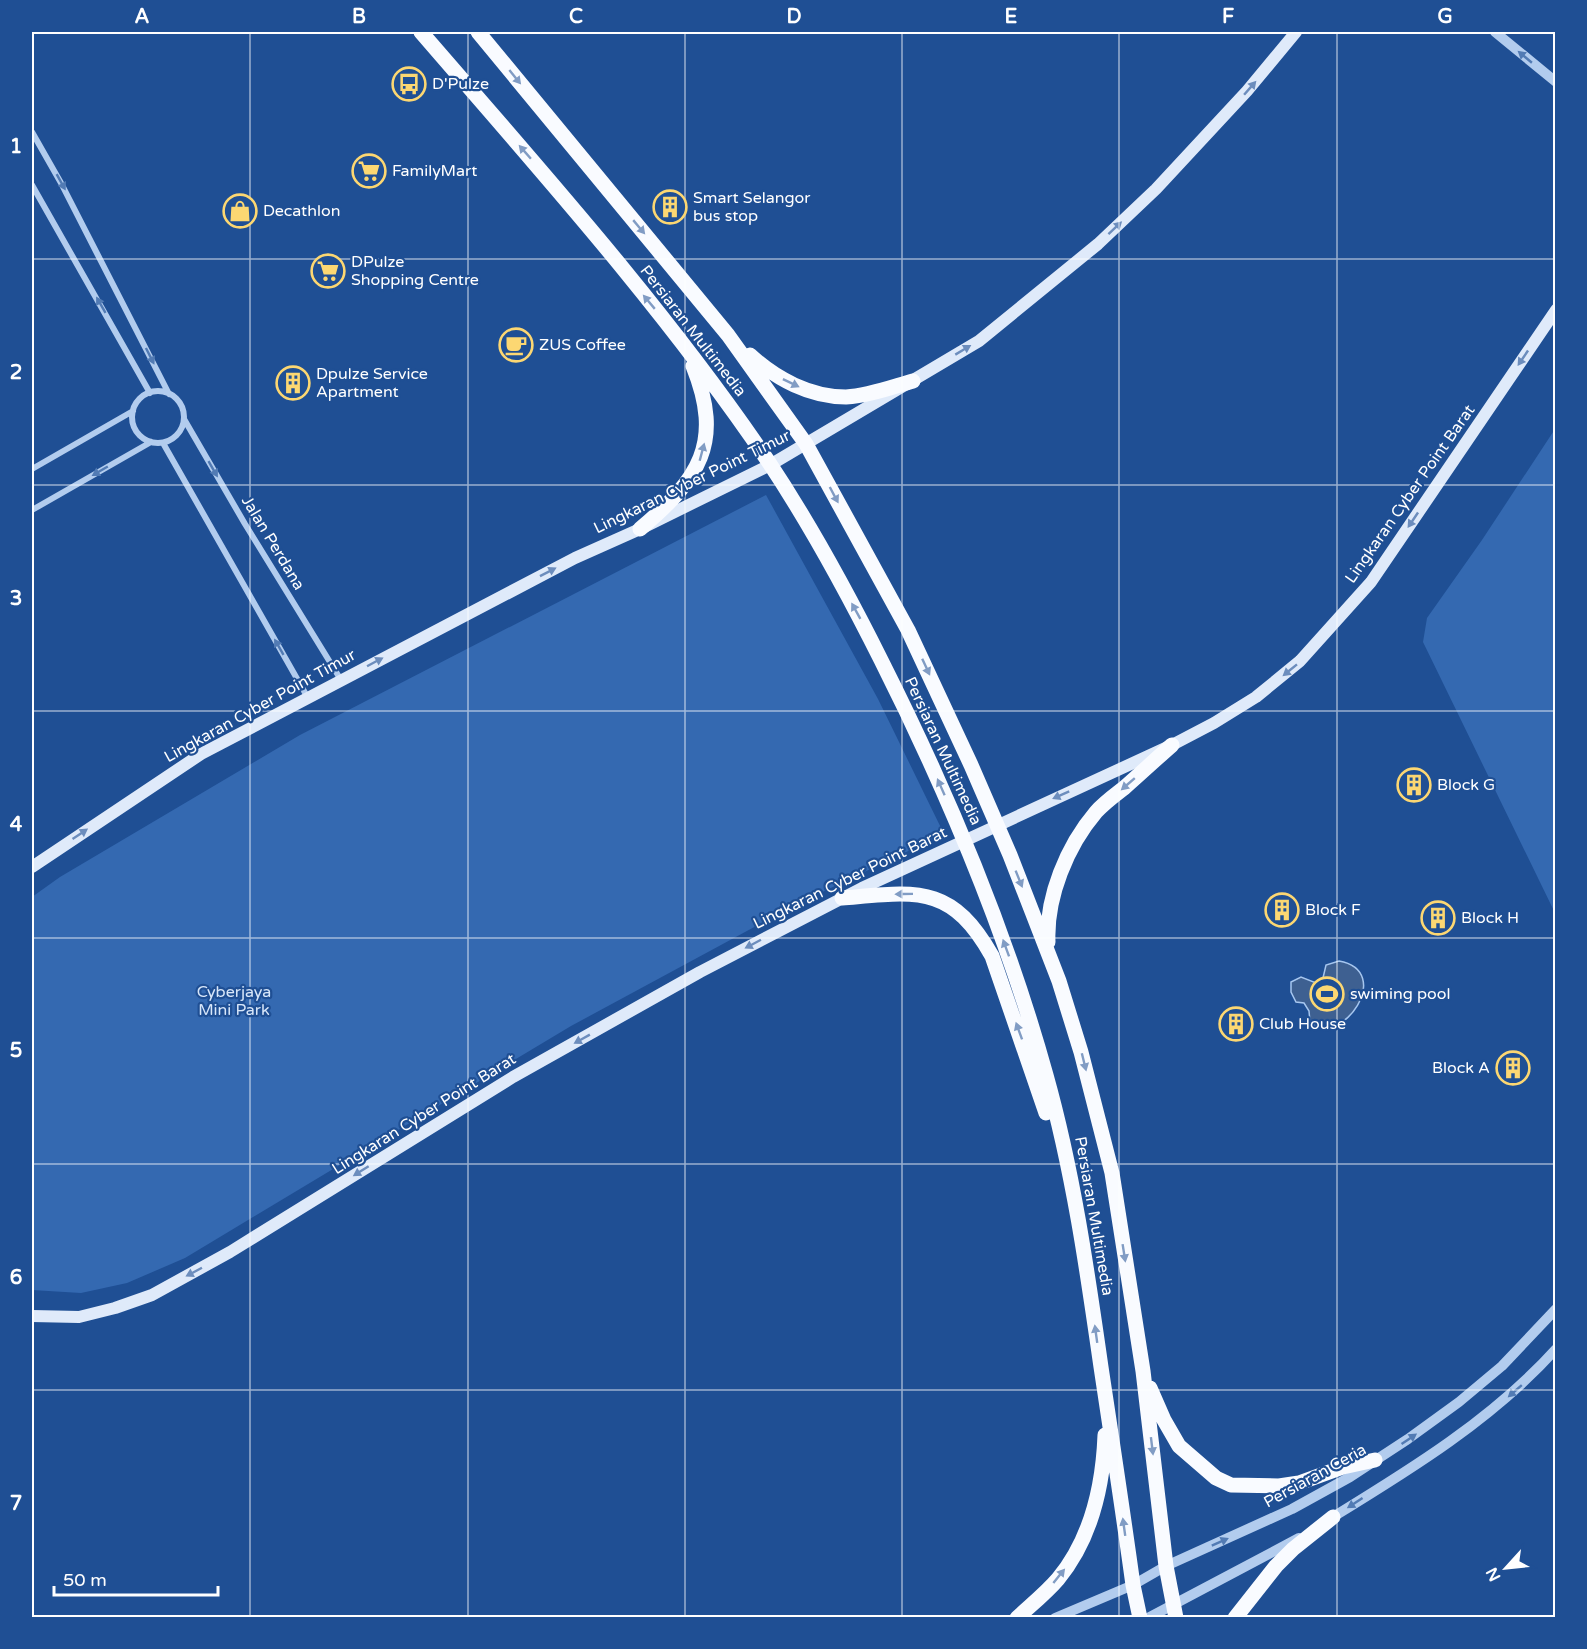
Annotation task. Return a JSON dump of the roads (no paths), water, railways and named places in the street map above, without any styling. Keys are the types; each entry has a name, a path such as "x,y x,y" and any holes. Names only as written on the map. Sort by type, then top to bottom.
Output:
{"main road":[{"name":"Persiaran Multimedia","path":"421,32 552,184 686,348 770,465 810,529 860,618 904,706 965,840 1009,955 1032,1025 1064,1147 1080,1228 1133,1585 1140,1617"},
{"name":"Persiaran Multimedia","path":"478,32 728,335 806,444 908,630 971,765 1049,952 1082,1052 1112,1173 1143,1371 1166,1566 1175,1610"},
{"name":"Lingkaran Cyber Point Timur","path":"32,867 201,754 575,558 640,529 770,465 979,341 1098,244 1156,189 1205,139 1296,32"},
{"name":"Lingkaran Cyber Point Barat","path":"32,1316 79,1317 152,1295 230,1252 513,1077 700,972 842,898 1172,745 1256,697 1300,661 1371,582 1556,310"},
{"path":"728,335 773,374 825,395 847,397 884,390 913,381"},
{"path":"640,529 679,493 702,458 706,422 703,398 686,348"},
{"path":"1049,952 1048,930 1055,890 1069,855 1082,831 1097,810 1172,745"},
{"path":"842,898 912,894 930,896 947,904 978,932 992,956 1021,1034 1051,1125 1080,1228"},
{"path":"1143,1371 1164,1420 1179,1446 1216,1478 1231,1485 1279,1486 1299,1483 1343,1467 1375,1460"},
{"path":"1017,1617 1058,1579 1075,1554 1089,1524 1098,1497 1105,1438 1106,1408 1102,1373"},
{"path":"1235,1617 1276,1566 1293,1549 1333,1517"}],"street":[{"path":"1495,32 1556,82"},
{"name":"Jalan Perdana","path":"32,132 61,183 169,394 179,401 184,418 245,524 341,680"},
{"path":"32,185 150,393"},
{"path":"32,469 133,411 141,398 150,393 157,391 169,394"},
{"path":"133,411 134,426 143,439 150,442 164,443 174,439 184,418"},
{"path":"32,510 150,442"},
{"path":"164,443 308,698"},
{"name":"Persiaran Ceria","path":"1055,1617 1133,1585 1166,1566 1292,1509 1375,1460 1459,1402 1502,1366 1556,1310"},
{"path":"1148,1617 1175,1610 1333,1517 1465,1430 1529,1378 1556,1349"}],"place":[{"name":"D'Pulze","path":"409,84"},
{"name":"FamilyMart","path":"369,171"},
{"name":"Smart Selangor bus stop","path":"670,207"},
{"name":"Decathlon","path":"240,211"},
{"name":"DPulze Shopping Centre","path":"328,271"},
{"name":"ZUS Coffee","path":"516,345"},
{"name":"Dpulze Service Apartment","path":"293,383"},
{"name":"Block G","path":"1414,785"},
{"name":"Block F","path":"1282,910"},
{"name":"Block H","path":"1438,918"},
{"name":"swiming pool","path":"1327,994"},
{"name":"Club House","path":"1236,1024"},
{"name":"Block A","path":"1513,1068"}],"park label":[{"name":"Cyberjaya Mini Park","path":"234,1001"}]}
